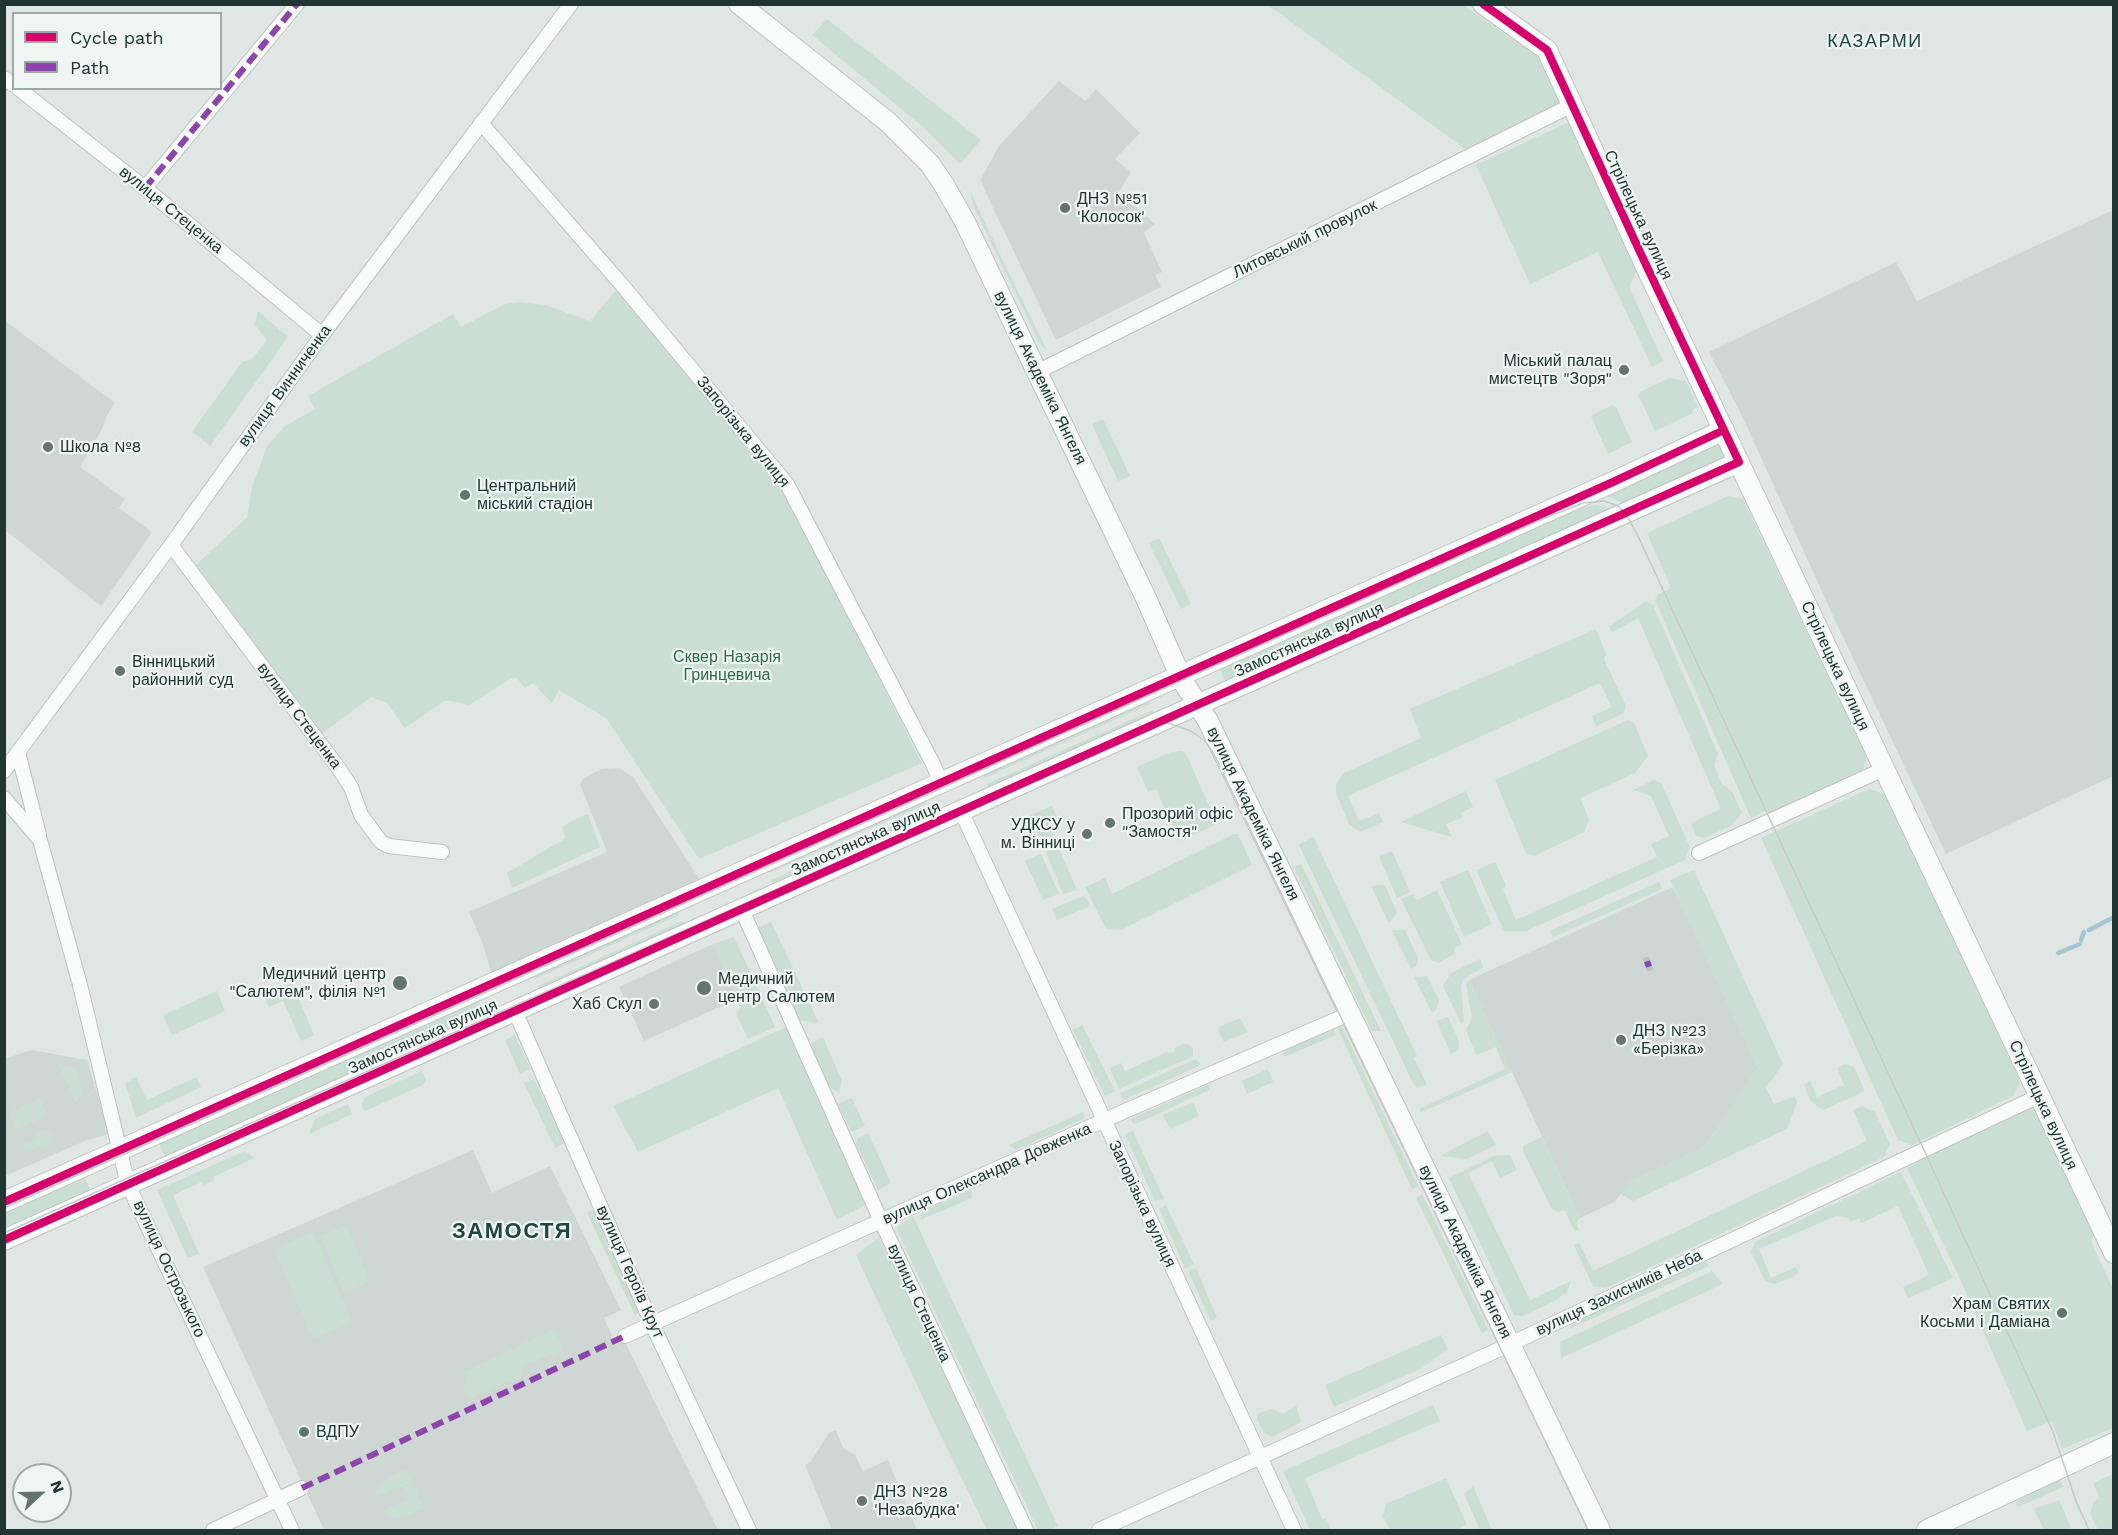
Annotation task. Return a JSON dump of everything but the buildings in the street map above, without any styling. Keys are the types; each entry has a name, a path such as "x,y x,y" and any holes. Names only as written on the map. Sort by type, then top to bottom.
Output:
{"main road":[{"name":"вулиця Академіка Янгеля","path":"739,4 888,122 930,164 945,185 1145,596 1180,675 1198,704 1600,1530"},
{"name":"Стрілецька вулиця","path":"1483,4 1547,50 1739,462 2114,1253"},
{"name":"Замостянська вулиця","path":"4,1202 1613,482 1724,430"},
{"name":"Замостянська вулиця","path":"4,1240 1739,462"},
{"path":"1927,1530 2114,1443"}],"street":[{"path":"145,188 297,4"},
{"name":"вулиця Винниченка","path":"4,771 171,546 322,335 571,4"},
{"name":"вулиця Стеценка","path":"21,90 145,188 322,335"},
{"name":"Литовський провулок","path":"1037,372 1572,105"},
{"name":"Запорізька вулиця","path":"481,123 622,285 787,484 933,764 940,783"},
{"name":"вулиця Стеценка","path":"171,546 337,766 351,787 361,815 381,842 389,846 442,852"},
{"path":"18,753 40,840"},
{"path":"1699,853 1884,769"},
{"name":"вулиця Острозького","path":"4,798 40,840 80,985 128,1185 292,1530"},
{"name":"Запорізька вулиця","path":"961,811 1294,1530"},
{"name":"вулиця Стеценка","path":"742,910 881,1221 1026,1530"},
{"name":"вулиця Героїв Крут","path":"515,1011 652,1324 748,1530"},
{"name":"вулиця Олександра Довженка","path":"625,1336 1349,1014"},
{"name":"вулиця Захисників Неба","path":"1099,1530 1261,1459 2039,1096"},
{"path":"213,1530 302,1488"}],"shaded area":[{"name":"ДНЗ №51 'Колосок'","path":"1059,81 1085,101 1096,89 1140,133 1115,159 1131,172 1119,192 1155,224 1144,233 1162,272 1155,275 1161,287 1056,340 981,179 999,146"},
{"path":"2113,210 2113,776 1946,854 1834,618 1743,418 1709,352 1896,262 1917,301"},
{"name":"Школа №8","path":"4,320 115,403 80,467 125,499 119,508 152,532 101,606 5,530"},
{"path":"619,768 634,778 701,882 492,974 469,912 607,852 580,784 583,779 601,769"},
{"name":"ДНЗ №23 «Берізка»","path":"1673,887 1758,1068 1705,1147 1632,1181 1614,1202 1580,1218 1469,980"},
{"path":"713,944 737,999 644,1041 619,987"},
{"path":"32,1050 87,1060 109,1134 87,1140 5,1176 4,1059"},
{"path":"473,1150 492,1193 550,1166 621,1310 604,1318 616,1345 624,1340 718,1530 324,1530 203,1267"},
{"name":"ДНЗ №28 'Незабудка'","path":"836,1430 843,1448 855,1455 863,1471 888,1460 917,1530 832,1530 805,1465 811,1461 829,1433"}],"green space":[{"path":"1268,5 1463,5 1538,57 1561,103 1468,151"},
{"path":"827,19 981,140 960,164 923,127 812,35"},
{"path":"1569,122 1637,270 1629,287 1663,361 1652,367 1598,252 1530,284 1476,165"},
{"path":"970,191 1047,350 1040,344 973,205"},
{"name":"Сквер Назарія Гринцевича","path":"617,289 782,488 922,763 699,859 606,718 559,690 552,703 533,683 525,688 517,678 510,679 469,705 444,701 405,728 387,703 371,697 320,735 193,568 247,517 252,488 267,446 285,426 315,409 308,396 453,314 461,327 505,304 519,302 545,305 590,321"},
{"path":"258,311 288,337 210,446 192,432 242,362 252,359 267,340 255,325"},
{"path":"1669,378 1686,381 1698,407 1692,410 1693,413 1655,431 1639,396 1640,392"},
{"path":"1612,405 1616,407 1632,442 1608,454 1591,416"},
{"path":"1103,419 1130,476 1118,481 1092,424"},
{"path":"1719,443 1725,456 1720,461 1624,505 1613,498 1604,496 1667,468 1691,449"},
{"path":"1728,496 1743,499 1867,757 1862,773 1770,816 1767,810 1751,818 1655,600 1659,594 1671,588 1647,533"},
{"path":"1597,505 1614,510 1226,683 1219,667 1581,508"},
{"path":"1159,538 1191,604 1181,609 1149,543"},
{"path":"1646,601 1653,605 1718,754 1714,765 1722,784 1732,791 1742,813 1732,825 1705,838 1696,836 1691,823 1721,809 1638,618 1612,632 1609,627"},
{"path":"1596,629 1606,654 1604,659 1626,706 1624,713 1596,726 1592,716 1612,707 1600,683 1348,796 1359,821 1379,813 1383,822 1360,832 1349,824 1336,793 1336,784 1344,773 1421,738 1410,709"},
{"path":"1148,699 1150,704 984,778 983,773"},
{"path":"1153,710 1155,714 989,788 987,784"},
{"path":"1628,720 1634,723 1648,756 1635,773 1580,798 1589,820 1584,832 1535,856 1526,853 1495,780"},
{"path":"1182,751 1187,756 1217,824 1179,841 1156,789 1148,792 1137,767 1171,752"},
{"path":"1654,780 1661,783 1690,847 1685,860 1526,931 1504,931 1476,870 1495,862 1506,885 1503,890 1516,920 1657,857 1651,844 1669,836 1651,796 1633,790"},
{"path":"1869,789 1884,794 2020,1081 2013,1096 1913,1145 1898,1140 1761,838"},
{"path":"1466,791 1473,807 1461,813 1463,817 1446,824 1452,837 1401,822"},
{"path":"925,800 926,804 769,873 767,869"},
{"path":"1052,806 1061,827 1051,831 1053,835 1040,840 1030,815"},
{"path":"929,809 931,814 773,884 771,880"},
{"path":"588,814 600,847 512,888 507,873 566,838 562,827"},
{"path":"1238,834 1252,865 1121,930 1106,929 1085,887 1105,878 1112,894"},
{"path":"1313,836 1417,1056 1414,1058 1427,1085 1417,1087 1413,1083 1299,845"},
{"path":"1058,846 1077,890 1063,894 1046,852"},
{"path":"1392,851 1410,892 1397,898 1379,856"},
{"path":"1041,854 1059,894 1043,900 1025,861"},
{"path":"1301,864 1381,1031 1372,1031 1294,867"},
{"path":"1468,870 1492,924 1464,937 1440,882"},
{"path":"1694,870 1783,1064 1766,1088 1774,1104 1795,1096 1797,1102 1787,1129 1633,1201 1621,1194 1632,1181 1705,1147 1757,1068 1670,880"},
{"path":"1659,882 1662,889 1553,937 1550,931"},
{"path":"1385,885 1397,913 1389,923 1371,886"},
{"path":"1437,890 1462,944 1456,947 1454,954 1439,963 1431,960 1401,899 1413,894 1417,900"},
{"path":"1083,896 1090,906 1057,920 1052,909"},
{"path":"678,911 679,915 535,979 533,975"},
{"path":"682,921 684,925 539,990 538,986"},
{"path":"771,922 819,1023 798,1020 755,929"},
{"path":"1392,930 1405,930 1418,958 1416,966 1411,969"},
{"path":"734,937 775,1027 748,1039 736,1014 740,1008 737,999 713,944"},
{"path":"1480,959 1483,967 1463,980 1461,988 1464,1021 1461,1024 1443,986 1451,973"},
{"path":"1427,976 1439,1000 1436,1010 1432,1013 1414,977"},
{"path":"1469,980 1512,1072 1420,1113 1421,1108 1505,1069 1496,1047 1476,1055 1466,1030 1472,1018 1466,985"},
{"path":"292,983 314,1035 301,1041 283,1001 269,1007 264,995"},
{"path":"217,991 225,1011 172,1035 163,1015"},
{"path":"478,1000 485,1014 165,1157 158,1142"},
{"path":"1448,1017 1459,1041 1458,1050 1451,1054 1436,1021"},
{"path":"1240,1018 1248,1032 1224,1042 1218,1031 1219,1027"},
{"path":"793,1024 873,1201 837,1220 778,1088 638,1152 613,1106"},
{"path":"1082,1025 1115,1091 1105,1096 1073,1030"},
{"path":"1341,1025 1418,1186 1412,1189 1337,1027"},
{"path":"1333,1027 1336,1035 1284,1057 1284,1050"},
{"path":"515,1035 531,1069 520,1074 505,1040"},
{"path":"823,1037 842,1081 839,1092 829,1087 810,1044"},
{"path":"1186,1043 1193,1048 1193,1056 1119,1089 1110,1068 1121,1063 1125,1071 1167,1052 1168,1054 1175,1051 1174,1048"},
{"path":"1196,1059 1201,1064 1199,1066 1123,1100 1120,1093"},
{"path":"57,1063 76,1068 83,1092 76,1102"},
{"path":"1845,1064 1854,1067 1865,1091 1823,1110 1810,1100 1804,1085 1810,1081 1817,1097 1844,1085 1837,1068"},
{"path":"1268,1069 1273,1082 1247,1094 1242,1081"},
{"path":"422,1071 426,1080 423,1085 365,1111 361,1105 365,1097"},
{"path":"136,1077 147,1100 197,1077 201,1087 136,1118 125,1083"},
{"path":"534,1079 565,1143 555,1148 524,1083"},
{"path":"1207,1085 1209,1090 1138,1123 1134,1124 1131,1120 1133,1118"},
{"path":"40,1098 46,1112 42,1118 16,1130 9,1113"},
{"path":"852,1098 865,1126 851,1132 838,1104"},
{"path":"1193,1102 1199,1116 1170,1129 1163,1115"},
{"path":"348,1104 352,1114 309,1134 315,1119"},
{"path":"1862,1106 1875,1112 1890,1144 1884,1157 1606,1288 1593,1286 1574,1245 1579,1243 1593,1271 1867,1141 1853,1110"},
{"path":"2032,1107 2094,1235 2091,1241 2113,1289 2113,1428 2062,1449 2052,1421 2027,1431 1960,1279 1907,1168"},
{"path":"1084,1112 1083,1119 1016,1150 1009,1145"},
{"path":"42,1130 51,1135 52,1141 49,1146 44,1148 36,1146 31,1152 25,1151 23,1145 25,1141 34,1140 36,1133"},
{"path":"1133,1131 1164,1199 1155,1201 1125,1134"},
{"path":"1488,1131 1496,1145 1466,1159 1440,1156"},
{"path":"868,1133 891,1183 878,1190 856,1144 858,1138"},
{"path":"1542,1137 1580,1218 1576,1223 1579,1230 1575,1231 1564,1210 1558,1212 1552,1209 1523,1151 1523,1146"},
{"path":"245,1151 254,1158 213,1177 214,1180 204,1185 202,1182 173,1195 199,1254 188,1258 157,1190"},
{"path":"1510,1155 1517,1170 1500,1178 1492,1161 1468,1173 1530,1300 1571,1281 1567,1292 1553,1302 1522,1316 1514,1315 1449,1178 1494,1156"},
{"path":"1901,1172 1953,1278 1908,1298 1903,1287 1929,1275 1898,1206 1861,1223 1859,1218 1850,1222 1848,1218 1836,1216 1759,1249 1771,1278 1796,1267 1798,1272 1793,1277 1775,1284 1765,1281 1751,1252 1755,1242"},
{"path":"84,1175 90,1190 5,1229 4,1211"},
{"path":"971,1190 972,1198 920,1220 922,1212"},
{"path":"1422,1194 1488,1330 1482,1333 1416,1198"},
{"path":"1166,1205 1194,1264 1185,1268 1159,1209"},
{"path":"594,1210 642,1311 635,1315 587,1213"},
{"path":"913,1216 1058,1526 1049,1530 1038,1530 896,1228"},
{"path":"346,1225 370,1282 344,1293 320,1236"},
{"path":"313,1232 352,1322 313,1339 274,1249"},
{"path":"879,1237 1018,1530 987,1530 940,1434 856,1255"},
{"path":"1704,1259 1709,1266 1569,1329 1573,1320"},
{"path":"1196,1268 1217,1318 1211,1321 1188,1271"},
{"path":"1712,1271 1723,1284 1561,1358 1560,1342"},
{"path":"554,1329 564,1350 523,1365 524,1375 469,1399 462,1386 468,1384 464,1372"},
{"path":"1441,1335 1448,1349 1422,1368 1334,1407 1325,1385"},
{"path":"1296,1405 1301,1422 1272,1437 1264,1433 1257,1419 1259,1413 1272,1409 1283,1414"},
{"path":"1433,1405 1440,1421 1305,1478 1322,1519 1326,1518 1331,1530 1310,1530 1283,1471"},
{"path":"406,1469 424,1508 406,1517 392,1518 382,1511 407,1500 409,1496 407,1491 404,1487 400,1487 376,1497 377,1488 387,1478"},
{"path":"2057,1474 2063,1487 2018,1507 2015,1502 2028,1496 2025,1489"},
{"path":"2113,1474 2113,1530 2098,1530 2090,1513 2094,1501 2100,1498 2093,1483"},
{"path":"1446,1478 1467,1525 1456,1530 1390,1530 1383,1516 1386,1504"},
{"path":"1473,1486 1492,1530 1480,1530 1464,1494"},
{"path":"2059,1500 2072,1530 2044,1530 2034,1509"}],"waterway":[{"path":"2089,930 2114,917"},
{"path":"2081,940 2084,932"},
{"path":"2058,953 2080,944"}],"tunnel":[{"path":"1645,965 1651,963"}],"tram line":[{"path":"4,1208 1540,520 1583,503 1604,501 1618,506 1625,513 1637,534 2053,1432 2076,1501 2089,1530"},
{"path":"4,1233 1148,724 1168,723 1191,731 1205,741 1214,754 1588,1530"}],"marked path":[{"path":"145,188 297,4"},
{"path":"1645,965 1651,963"},
{"path":"302,1488 625,1336"}],"cycle path":[{"path":"4,1240 1739,462 1547,50 1483,4"},
{"path":"4,1202 1613,482 1724,430"}],"place":[{"name":"ДНЗ №51 'Колосок'","path":"1065,208"},
{"name":"Міський палац мистецтв \"Зоря\"","path":"1624,370"},
{"name":"Школа №8","path":"48,447"},
{"name":"Центральний міський стадіон","path":"465,495"},
{"name":"Вінницький районний суд","path":"120,671"},
{"name":"Прозорий офіс \"Замостя\"","path":"1110,823"},
{"name":"УДКСУ у м. Вінниці","path":"1087,834"},
{"name":"Медичний центр \"Салютем\", філія №1","path":"400,983"},
{"name":"Медичний центр Салютем","path":"704,988"},
{"name":"Хаб Скул","path":"654,1004"},
{"name":"ДНЗ №23 «Берізка»","path":"1621,1040"},
{"name":"Храм Святих Косьми і Даміана","path":"2062,1313"},
{"name":"ВДПУ","path":"304,1432"},
{"name":"ДНЗ №28 'Незабудка'","path":"862,1501"}],"district":[{"name":"КАЗАРМИ","path":"1875,42"},
{"name":"ЗАМОСТЯ","path":"512,1232"}]}
